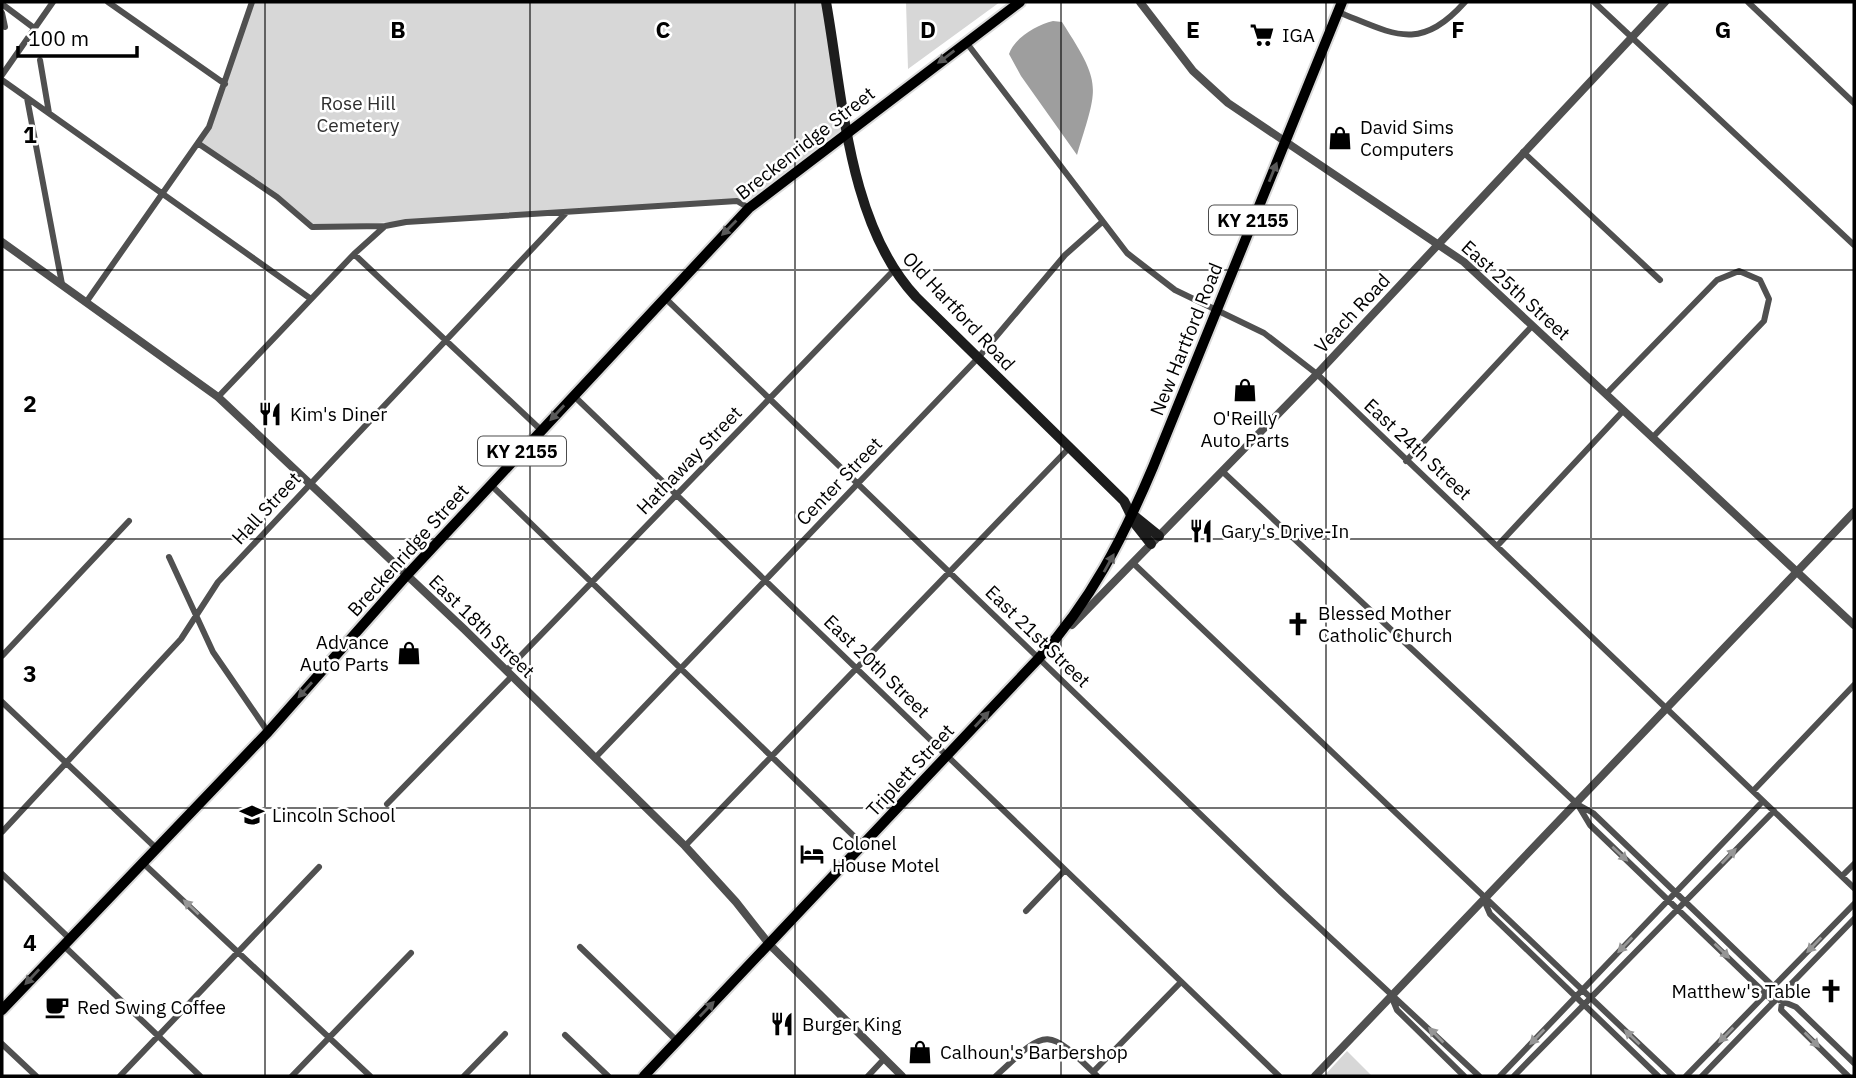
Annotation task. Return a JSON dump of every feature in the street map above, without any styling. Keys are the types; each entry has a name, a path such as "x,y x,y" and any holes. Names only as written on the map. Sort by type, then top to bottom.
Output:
{"main road":[{"name":"Old Hartford Road","path":"826,2 863,203 879,246 893,271 1124,501 1133,515"},
{"name":"Breckenridge Street","path":"2,1010 268,732 407,575 749,208 849,129 1020,2"},
{"name":"New Hartford Road","path":"1057,639 1094,589 1133,515 1340,7"},
{"path":"1133,515 1159,536"},
{"path":"1133,515 1136,526 1151,544"},
{"name":"Triplett Street","path":"644,1076 1057,639"}],"street":[{"path":"53,2 2,78 310,299"},
{"path":"108,2 225,84"},
{"path":"87,301 199,144 214,116 252,2"},
{"name":"East 25th Street","path":"1140,2 1204,83 1285,141 1438,243 1606,394 1796,574 1852,620"},
{"path":"1340,7 1394,34 1422,34 1444,23 1465,2"},
{"path":"1594,2 1854,245"},
{"name":"Veach Road","path":"1057,639 1317,374 1665,2"},
{"path":"1748,2 1854,103"},
{"path":"2,4 34,28"},
{"path":"2,13 5,27"},
{"name":"East 24th Street","path":"966,42 1126,253 1175,290 1264,333 1317,374 1854,888"},
{"path":"40,60 49,113"},
{"path":"27,98 62,284"},
{"path":"199,144 277,197 312,227 385,226 406,222 737,201 749,208"},
{"path":"1523,152 1660,280"},
{"name":"Hall Street","path":"2,832 181,639 219,582 565,214"},
{"name":"Center Street","path":"594,758 978,358 1065,255 1101,223"},
{"path":"218,397 310,299 385,226"},
{"name":"East 18th Street","path":"2,242 218,397 311,482 685,846 736,902 769,944 902,1076"},
{"path":"354,254 541,430"},
{"name":"Hathaway Street","path":"387,804 591,584 893,271"},
{"path":"1606,394 1717,281 1739,271 1759,280 1769,299 1764,321 1652,438"},
{"name":"East 21st Street","path":"664,297 1391,996 1403,1003 1479,1076"},
{"path":"1406,461 1532,326"},
{"name":"East 20th Street","path":"573,395 1279,1076"},
{"path":"1497,545 1623,411"},
{"path":"685,846 1070,447"},
{"path":"1223,471 1577,804 1593,813 1685,901 1773,987 1781,1010 1848,1076"},
{"path":"491,485 679,670 863,845"},
{"path":"1315,1076 1854,512"},
{"path":"2,656 129,521"},
{"path":"169,558 213,652 268,732"},
{"path":"1133,563 1484,900 1497,906 1673,1076"},
{"path":"1753,791 1854,685"},
{"path":"2,702 157,849"},
{"path":"1500,1076 1763,801"},
{"path":"1577,804 1590,825 1677,910 1767,994 1796,1007 1854,1063"},
{"path":"1514,1076 1774,811"},
{"path":"143,863 370,1076"},
{"path":"1842,876 1854,864"},
{"path":"120,1076 319,867"},
{"path":"1026,911 1065,870"},
{"path":"2,874 200,1076"},
{"path":"1484,900 1490,914 1658,1076"},
{"path":"1686,1076 1854,904"},
{"path":"1702,1076 1854,919"},
{"path":"580,947 677,1041"},
{"path":"292,1076 411,953"},
{"path":"996,1076 1030,1044 1045,1037 1059,1041 1095,1074 1181,982"},
{"name":"East 21st Street","path":"1391,996 1397,1010 1464,1076"},
{"path":"464,1076 505,1034"},
{"path":"565,1035 608,1076"},
{"path":"2,1044 36,1076"},
{"path":"868,1076 884,1059"}],"green space":[{"name":"Rose Hill Cemetery","path":"252,2 826,2 849,129 749,208 736,201 312,227 277,197 199,144 209,127"},
{"path":"906,2 1000,2 908,69"},
{"path":"1347,1051 1372,1076 1324,1076"}],"shaded area":[{"path":"1053,21 1062,22 1075,43 1085,60 1093,86 1089,114 1077,155 1021,76 1009,54 1016,42 1027,33"}],"place":[{"name":"IGA","path":"1262,35"},
{"name":"David Sims Computers","path":"1340,138"},
{"name":"O'Reilly Auto Parts","path":"1245,390"},
{"name":"Kim's Diner","path":"270,414"},
{"name":"Gary's Drive-In","path":"1201,531"},
{"name":"Blessed Mother Catholic Church","path":"1298,624"},
{"name":"Advance Auto Parts","path":"409,653"},
{"name":"Lincoln School","path":"252,815"},
{"name":"Colonel House Motel","path":"812,854"},
{"name":"Matthew's Table","path":"1831,991"},
{"name":"Red Swing Coffee","path":"57,1007"},
{"name":"Burger King","path":"782,1024"},
{"name":"Calhoun's Barbershop","path":"920,1052"}]}
